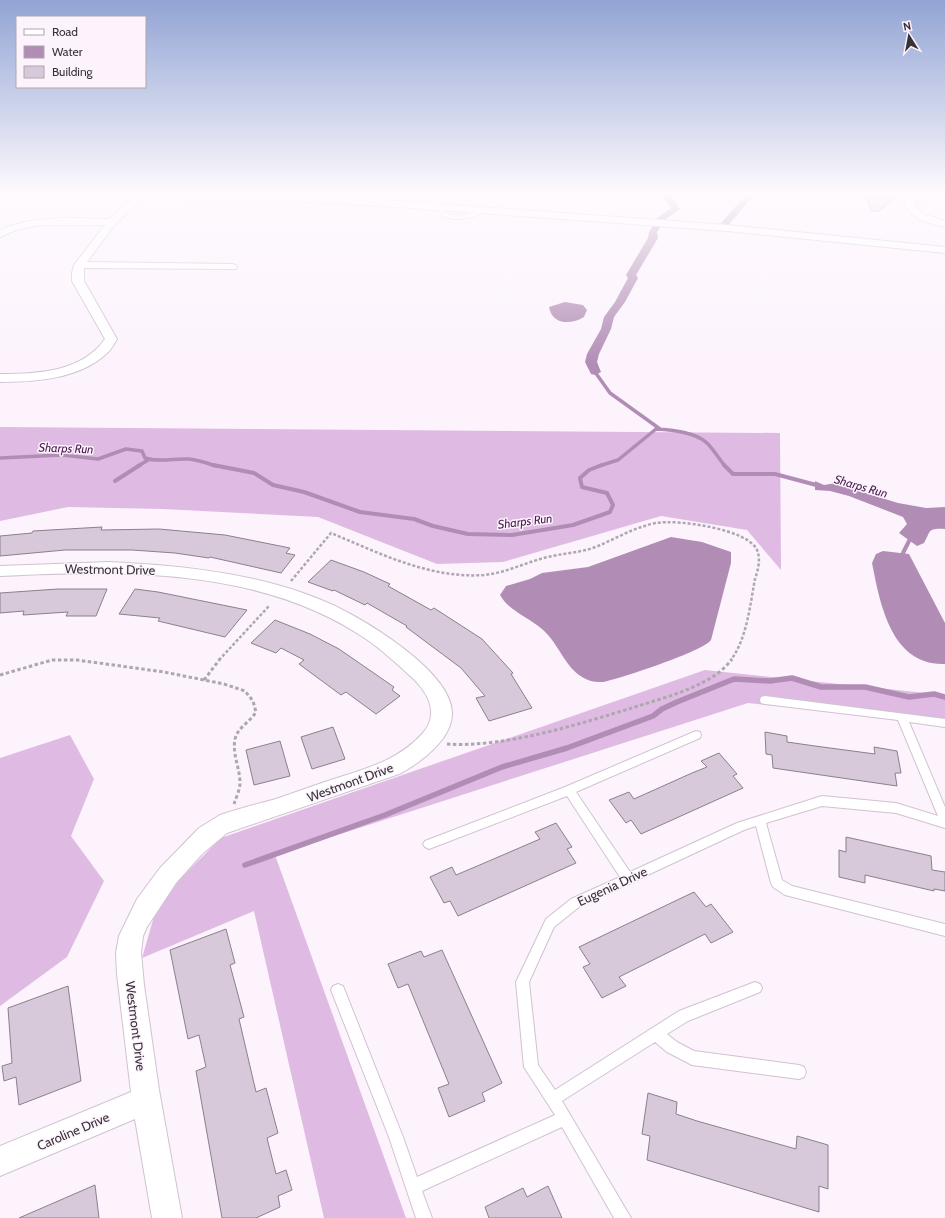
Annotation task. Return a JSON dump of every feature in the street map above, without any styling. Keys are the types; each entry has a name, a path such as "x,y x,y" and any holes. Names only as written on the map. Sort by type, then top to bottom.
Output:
{"street":[{"path":"0,378 20,378 59,373 94,358 107,347 111,339 78,280 77,273 79,265 89,252"},
{"path":"79,265 232,267"},
{"name":"Westmont Drive","path":"0,571 56,567 119,567 176,571 242,582 297,597 346,619 400,653 435,687 440,703 442,718 437,731 397,766 293,803 221,824 191,850 148,902 130,938 130,976 146,1100 167,1218"},
{"name":"Caroline Drive","path":"0,1161 146,1100"}],"lane":[{"path":"765,700 945,723"},
{"path":"902,717 945,822"},
{"path":"429,844 569,790 696,735"},
{"path":"569,790 627,878"},
{"name":"Eugenia Drive","path":"623,1218 565,1118 531,1067 522,982 550,923 575,903 741,826 822,801 896,808 945,822"},
{"path":"760,820 777,883 789,891 945,930"},
{"path":"553,1099 696,1010 755,988"},
{"path":"338,990 396,1137 424,1218"},
{"path":"656,1034 672,1047 692,1058 799,1072"},
{"path":"413,1187 565,1118"}],"path":[{"path":"287,586 331,533 417,566 463,575 485,575 548,557 577,553 593,548 650,524 662,522 678,521 737,534 749,539 758,550 760,563 750,608 735,656 707,680 615,713 556,729 468,746 453,746 430,738"},
{"path":"204,680 217,662 269,606"},
{"path":"0,675 52,660 77,660 164,672 237,688 245,692 253,701 255,715 252,720 239,730 234,738 234,750 240,783 239,791 227,822"}],"shaded area":[{"path":"0,427 780,433 781,570 747,530 661,516 503,562 437,564 318,517 163,509 68,507 0,521"},
{"path":"705,670 945,695 945,724 748,703 275,855 406,1218 324,1218 254,911 142,958 155,913 179,880 221,838"},
{"path":"70,735 94,779 71,836 104,881 67,957 0,1006 0,758"}],"water":[{"path":"565,302 583,305 587,310 584,317 579,320 563,322 554,317 549,307"},
{"path":"815,481 824,485 836,483 851,485 859,491 898,503 926,508 945,507 945,529 935,529 930,531 924,543 917,546 899,533 907,524 903,517 849,496 830,491 815,490"},
{"path":"671,537 702,542 731,552 731,563 711,640 693,651 626,676 603,682 594,682 580,676 568,664 548,635 537,625 508,605 500,595 506,586 530,579 542,573 588,567"},
{"path":"883,551 909,554 945,623 945,664 927,662 912,655 900,643 891,629 879,596 872,563 876,554"}],"building":[{"path":"102,527 101,530 159,529 225,535 290,548 286,553 295,555 281,573 210,557 132,550 65,550 0,556 0,536 32,533 33,531"},
{"path":"331,560 364,572 390,584 388,586 431,610 434,608 482,639 513,673 511,674 532,708 489,721 476,698 485,696 461,668 406,627 407,626 367,603 365,605 334,590 333,591 308,582"},
{"path":"58,589 107,589 96,616 66,616 68,612 23,615 24,611 0,613 0,593"},
{"path":"135,589 158,592 247,610 225,637 158,621 160,618 119,614"},
{"path":"275,620 310,634 339,649 394,687 392,690 400,696 376,714 346,692 341,695 299,664 304,660 281,648 276,653 251,643"},
{"path":"333,727 345,759 312,769 301,737"},
{"path":"765,732 787,736 787,742 875,754 874,747 897,751 901,773 895,773 897,786 773,768 772,755 766,754"},
{"path":"280,741 290,776 254,785 246,750"},
{"path":"719,753 737,774 733,776 743,788 641,834 631,820 626,823 609,800 629,792 634,799 707,767 701,761"},
{"path":"556,823 572,847 567,849 576,863 458,916 450,901 444,903 430,877 452,867 456,875 482,864 540,839 535,832"},
{"path":"846,837 931,856 932,870 945,872 945,891 934,889 934,891 865,875 865,883 839,877 839,850 846,852"},
{"path":"694,892 706,907 711,904 733,932 711,943 705,934 619,977 626,986 602,998 583,967 590,964 579,947"},
{"path":"226,929 235,963 230,965 244,1017 239,1019 256,1092 266,1088 278,1133 267,1138 276,1174 286,1170 292,1190 278,1196 280,1207 256,1218 222,1218 196,1071 206,1067 199,1035 188,1039 170,950"},
{"path":"442,950 502,1083 482,1093 485,1101 449,1117 438,1088 449,1084 408,984 398,988 388,964 421,951 424,957"},
{"path":"68,986 81,1081 19,1105 16,1077 4,1081 2,1066 12,1063 8,1008"},
{"path":"648,1093 677,1102 676,1114 697,1121 796,1149 797,1136 828,1145 828,1189 819,1186 819,1212 647,1160 650,1136 642,1134"},
{"path":"95,1185 99,1218 19,1218"},
{"path":"548,1186 562,1218 489,1218 485,1207 523,1188 527,1197"}],"waterway":[{"path":"595,372 591,362 593,354 606,329 609,317 620,302 630,281 633,278 631,275 645,252"},
{"path":"595,372 610,393 660,429"},
{"name":"Sharps Run","path":"601,465 618,460 656,429 683,432 702,439 710,446 725,466"},
{"name":"Sharps Run","path":"0,458 62,455 98,459 126,449 142,451 145,458 150,459"},
{"path":"138,466 150,459"},
{"name":"Sharps Run","path":"150,459 189,459 216,466"},
{"path":"115,481 140,465"},
{"name":"Sharps Run","path":"213,465 254,473 273,485 304,492 360,512 414,519 433,526 468,534 512,535 573,525 610,512 613,505 607,493 582,487 580,478 589,470 601,465"},
{"name":"Sharps Run","path":"725,466 733,474 775,474 820,486"},
{"path":"904,558 903,553 912,535"},
{"path":"245,865 385,815 502,767 567,748 653,716 662,709 677,702 734,679 770,681 792,678 821,687 865,687 909,697 934,694 945,697"}]}
